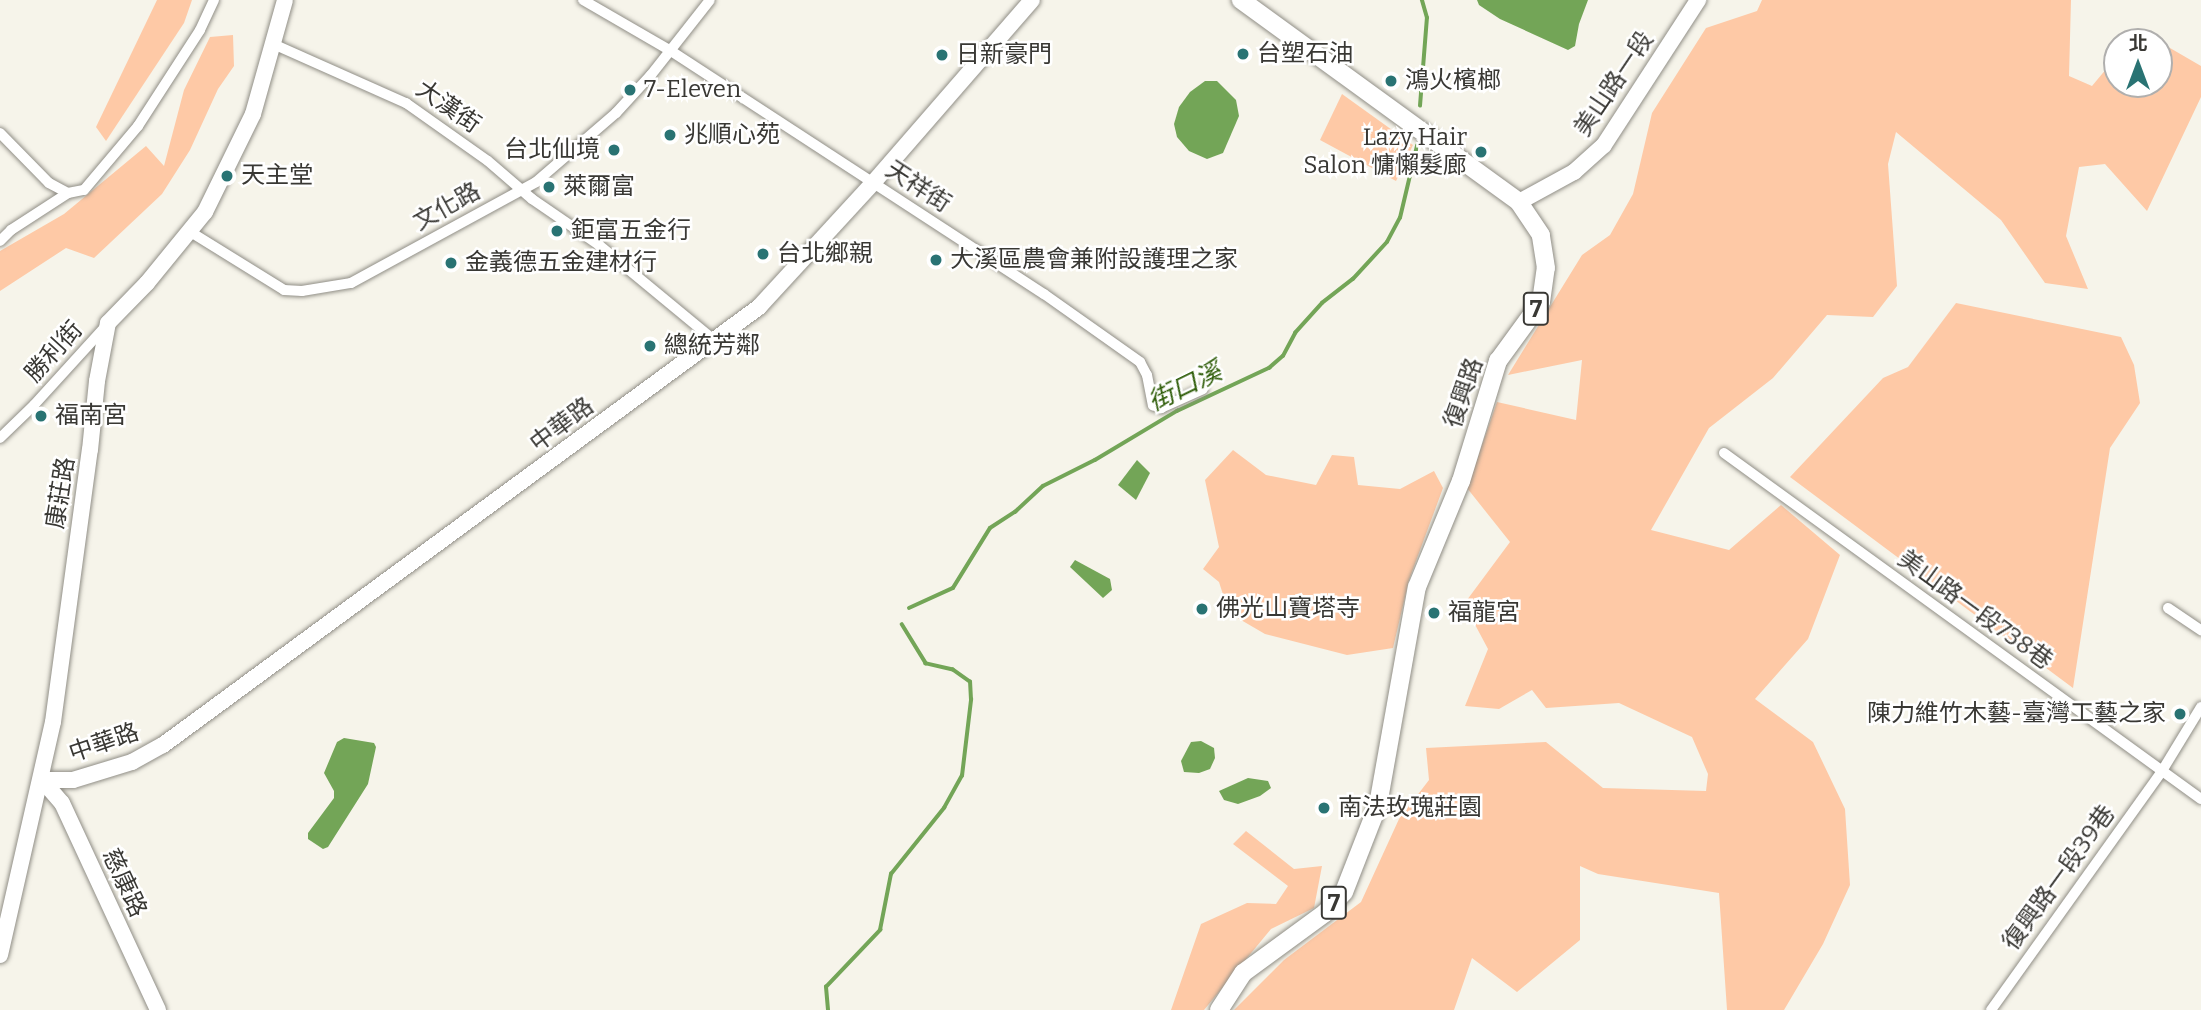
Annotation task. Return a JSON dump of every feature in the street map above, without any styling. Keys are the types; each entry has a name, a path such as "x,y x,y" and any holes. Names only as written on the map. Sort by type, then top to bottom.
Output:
{"main road":[{"name":"復興路","path":"1219,1010 1243,973 1325,913 1344,892 1378,805 1417,587 1461,481 1498,361 1541,302 1546,268 1541,235 1519,202 1241,0"}],"street":[{"path":"0,241 11,230 68,193 84,190 138,126 200,30 214,0"},
{"path":"108,323 147,283 205,212 253,114 285,0"},
{"name":"天祥街","path":"583,0 671,51 1140,362 1147,376 1153,405 1161,408 1203,389"},
{"name":"文化路","path":"189,231 284,290 302,291 351,283 536,182 616,113 671,51 710,0"},
{"name":"中華路","path":"42,780 73,780 132,762 163,745 759,307 873,183 1031,0"},
{"name":"美山路一段","path":"1519,202 1574,172 1604,145 1698,0"},
{"name":"大漢街","path":"271,43 406,103 616,258 715,341"},
{"path":"0,134 49,183 68,193"},
{"name":"勝利街","path":"0,438 34,405 108,323"},
{"name":"康莊路","path":"0,955 42,780 90,450 97,381 108,323"},
{"name":"美山路一段738巷","path":"1724,453 2201,799"},
{"path":"2168,608 2201,630"},
{"name":"復興路一段39巷","path":"1991,1010 2162,771 2201,707"},
{"name":"慈康路","path":"42,780 62,803 158,1010"}],"shaded area":[{"path":"157,0 192,0 184,23 106,141 96,127"},
{"path":"1477,0 1588,0 1579,24 1575,46 1568,50 1500,19 1479,5"},
{"path":"1762,0 2071,0 2069,76 2092,86 2103,73 2103,98 2173,98 2173,50 2201,66 2201,97 2147,211 2105,164 2079,167 2066,236 2088,289 2045,283 2001,220 1896,132 1888,164 1897,286 1873,317 1827,315 1773,378 1709,428 1651,530 1729,550 1781,505 1840,555 1808,639 1755,699 1813,742 1845,809 1850,885 1823,944 1784,1010 1727,1010 1719,893 1598,874 1580,866 1580,940 1517,992 1472,958 1454,1010 1234,1010 1284,960 1361,902 1399,819 1429,780 1426,748 1546,742 1603,788 1706,791 1708,774 1692,737 1619,703 1546,708 1532,690 1499,709 1465,706 1488,649 1464,604 1510,542 1467,488 1497,402 1576,420 1582,360 1508,375 1582,255 1610,235 1633,194 1652,113 1706,28 1757,11"},
{"path":"233,35 234,66 218,89 190,150 162,194 94,258 66,248 0,291 0,251 64,214 146,146 164,166 184,90 210,37"},
{"path":"1205,81 1217,81 1236,100 1239,116 1223,153 1207,159 1189,151 1177,137 1174,124 1179,107 1190,92"},
{"path":"1342,94 1413,145 1396,181 1320,140"},
{"path":"1956,303 2121,337 2134,365 2140,403 2110,448 2073,688 1790,477 1883,378 1908,367"},
{"path":"1233,450 1266,475 1316,485 1332,455 1354,457 1358,485 1400,489 1434,471 1443,488 1409,580 1393,648 1347,655 1265,634 1229,613 1219,582 1203,569 1219,547 1205,480"},
{"path":"1137,460 1150,473 1136,500 1118,485"},
{"path":"1075,560 1110,579 1112,590 1103,598 1070,567"},
{"path":"344,738 374,743 376,747 368,784 328,847 323,849 308,839 308,833 334,798 334,791 324,773 337,742"},
{"path":"1201,741 1214,748 1215,758 1210,769 1199,773 1184,772 1181,761 1191,742"},
{"path":"1248,778 1268,781 1271,788 1260,796 1238,804 1224,800 1219,791"},
{"path":"1246,831 1294,869 1322,866 1314,908 1271,929 1204,1010 1171,1010 1201,924 1247,903 1276,904 1288,886 1233,844"}],"waterway":[{"name":"街口溪","path":"1420,106 1427,18 1422,0"},
{"name":"街口溪","path":"909,608 953,588 990,528 1015,512 1043,486 1095,460 1177,411 1269,368 1283,356 1295,333 1322,303 1353,279 1387,242 1400,218 1417,146"},
{"name":"街口溪","path":"828,1010 826,987 880,930 891,874 944,808 962,776 971,700 970,682 953,670 926,664 902,625"}],"place":[{"name":"台塑石油","path":"1243,54"},
{"name":"日新豪門","path":"942,55"},
{"name":"鴻火檳榔","path":"1391,81"},
{"name":"7-Eleven","path":"630,90"},
{"name":"兆順心苑","path":"670,135"},
{"name":"台北仙境","path":"614,150"},
{"name":"Lazy Hair Salon 慵懶髮廊","path":"1481,152"},
{"name":"天主堂","path":"227,176"},
{"name":"萊爾富","path":"549,187"},
{"name":"鉅富五金行","path":"557,231"},
{"name":"台北鄉親","path":"763,254"},
{"name":"大溪區農會兼附設護理之家","path":"936,260"},
{"name":"金義德五金建材行","path":"451,263"},
{"name":"總統芳鄰","path":"650,346"},
{"name":"福南宮","path":"41,416"},
{"name":"佛光山寶塔寺","path":"1202,609"},
{"name":"福龍宮","path":"1434,613"},
{"name":"陳力維竹木藝-臺灣工藝之家","path":"2180,714"},
{"name":"南法玫瑰莊園","path":"1324,808"}]}
